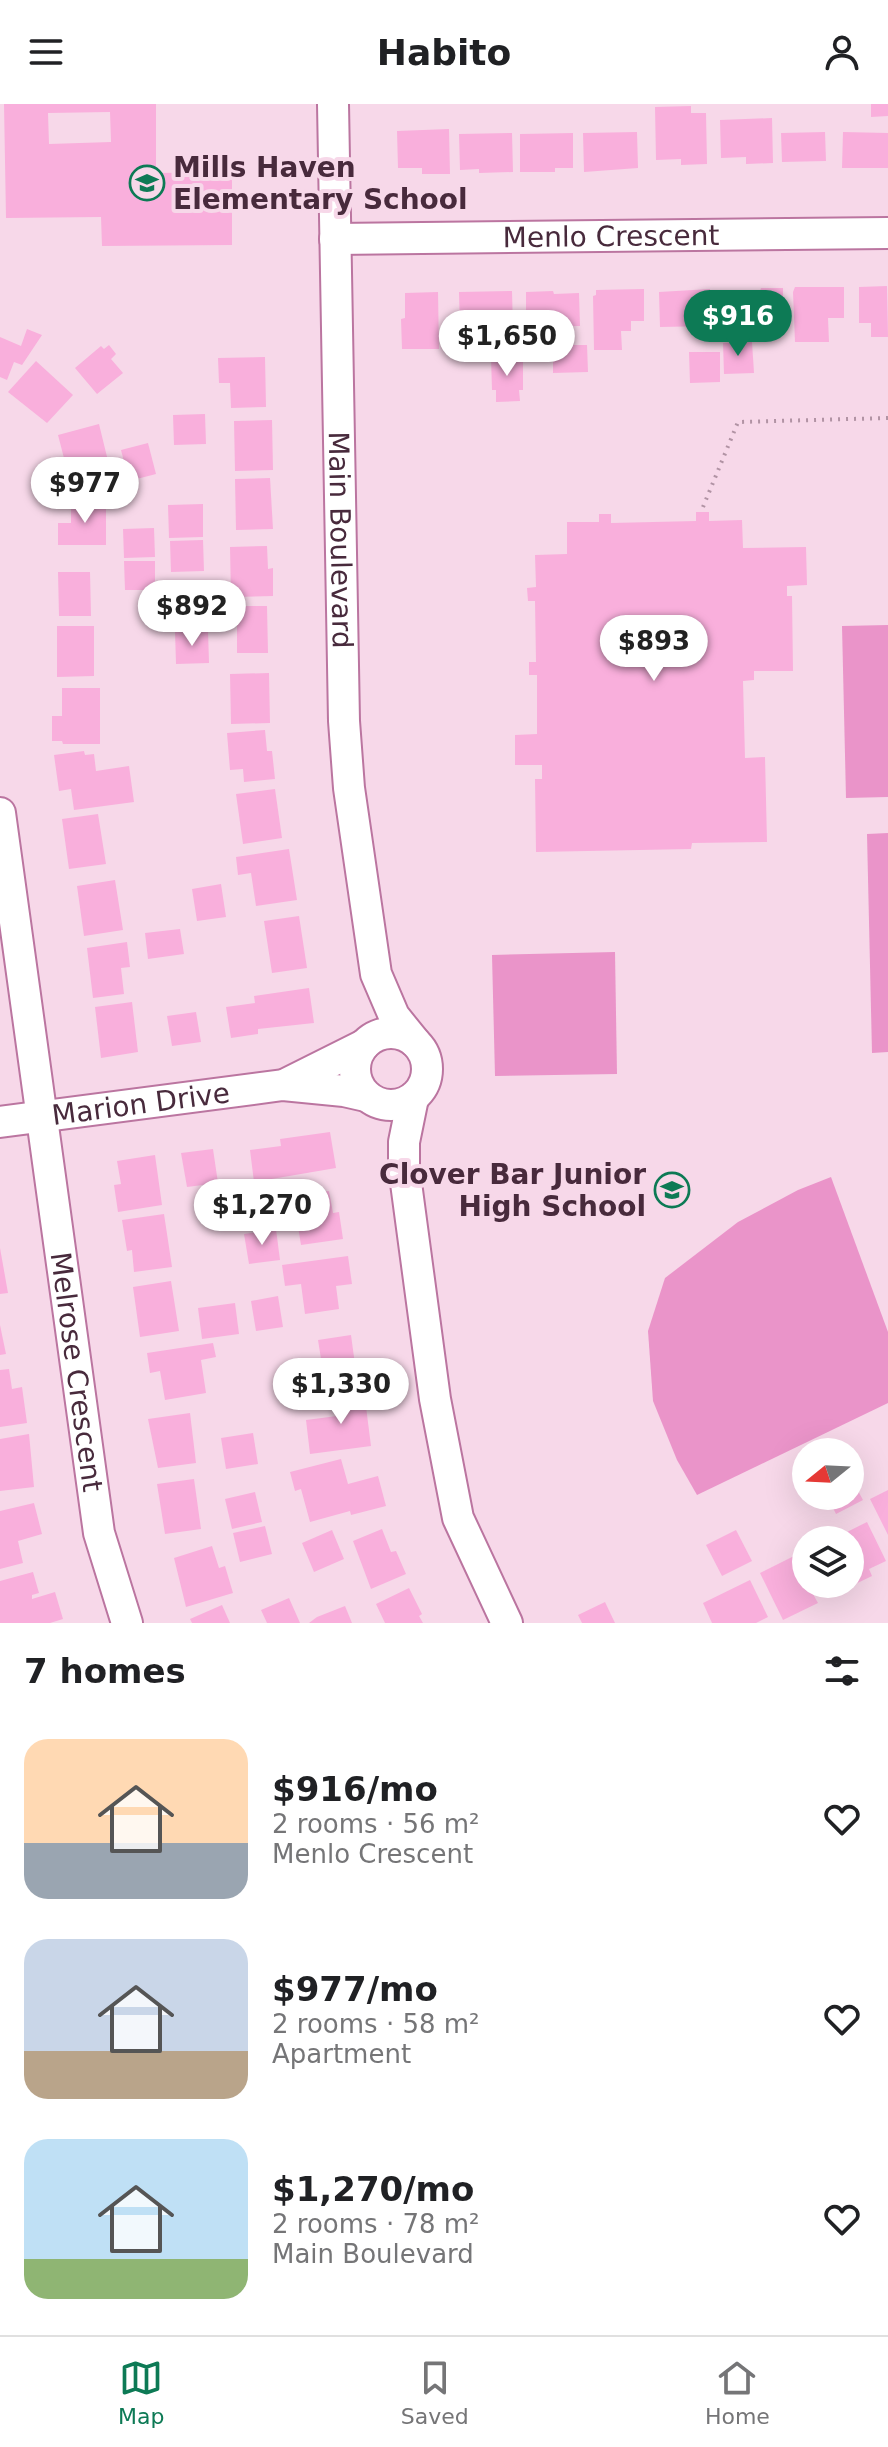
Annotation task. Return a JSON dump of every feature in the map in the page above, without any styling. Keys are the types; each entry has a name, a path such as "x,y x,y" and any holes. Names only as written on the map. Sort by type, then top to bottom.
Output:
{"street":[{"name":"Main Boulevard","path":"333,104 346,755 376,974 372,1023 365,1044 355,1060 354,1070 360,1090 390,1132 404,1168"},
{"name":"Menlo Crescent","path":"335,239 888,233"},
{"name":"Melrose Crescent","path":"0,813 99,1533 127,1623"},
{"name":"Main Boulevard","path":"376,974 394,1016 426,1060 427,1071 420,1091 413,1098 404,1142 404,1168 435,1399 458,1518 507,1623"},
{"path":"365,1044 385,1033 406,1036 415,1042"},
{"name":"Marion Drive","path":"283,1085 365,1044"},
{"name":"Marion Drive","path":"0,1122 283,1085 344,1091 367,1097"},
{"path":"367,1097 390,1106 413,1098"}],"path":[{"path":"703,507 738,422 888,418"}],"shaded area":[{"path":"888,625 888,797 846,798 842,626"},
{"path":"888,833 888,1052 872,1053 867,834"},
{"path":"615,952 617,1074 495,1076 492,955"},
{"path":"831,1177 888,1332 888,1403 815,1438 792,1438 792,1449 697,1495 677,1460 653,1401 648,1331 665,1278 738,1222 798,1190"}],"building":[{"path":"4,104 156,104 156,173 232,172 232,245 102,246 101,217 6,218","holes":["110,112 111,142 49,144 48,113"]},
{"path":"871,104 888,104 888,116 871,117"},
{"path":"691,106 691,113 706,113 707,164 681,165 681,159 656,160 655,107"},
{"path":"772,118 773,163 746,164 746,157 721,158 720,120"},
{"path":"449,129 450,174 422,174 422,168 398,168 397,131"},
{"path":"637,132 638,168 584,172 583,133"},
{"path":"825,132 826,161 782,162 781,133"},
{"path":"843,132 888,133 888,168 842,168"},
{"path":"512,133 513,172 460,170 459,134"},
{"path":"573,133 573,168 555,168 555,172 520,172 520,134"},
{"path":"887,286 888,337 871,337 871,323 859,323 859,287"},
{"path":"795,287 844,287 844,318 828,318 829,342 795,342"},
{"path":"761,288 783,288 783,329 737,330 736,291 760,291"},
{"path":"644,289 644,321 631,321 631,331 621,331 622,350 594,350 593,296 596,290"},
{"path":"710,289 711,326 660,327 659,292"},
{"path":"512,291 513,328 460,329 459,292"},
{"path":"553,291 554,294 579,293 580,326 526,327 526,292"},
{"path":"438,292 439,349 402,349 401,319 405,318 405,293"},
{"path":"27,329 42,335 22,365 14,362 7,380 0,377 0,337 21,346"},
{"path":"752,342 754,373 724,374 723,343"},
{"path":"109,345 116,354 111,359 123,373 97,394 75,368 101,346 104,349"},
{"path":"553,345 587,345 588,372 553,373"},
{"path":"689,352 720,352 720,382 690,383"},
{"path":"265,357 266,407 231,408 230,383 219,383 218,358"},
{"path":"491,357 523,357 520,401 496,402 496,390 492,390"},
{"path":"36,361 73,395 47,423 8,392"},
{"path":"205,414 206,444 174,445 173,415"},
{"path":"272,420 273,470 235,471 234,421"},
{"path":"99,424 108,461 112,460 115,470 75,482 70,461 65,462 58,435"},
{"path":"148,443 156,474 129,481 121,450"},
{"path":"270,478 273,529 236,530 235,479"},
{"path":"79,496 92,496 92,504 106,504 106,545 58,545 58,523 71,523 71,504 78,504"},
{"path":"203,504 203,537 169,538 168,505"},
{"path":"696,512 709,512 709,521 742,520 743,548 806,547 807,585 787,586 787,596 792,596 793,671 754,671 754,680 743,681 745,758 765,757 767,842 692,843 691,849 536,852 535,779 542,779 542,765 515,765 515,735 537,734 537,675 529,675 529,662 536,662 535,601 528,601 527,588 536,587 535,555 567,554 567,522 599,522 599,514 611,514 611,523 696,521"},
{"path":"154,528 155,557 124,558 123,529"},
{"path":"203,540 204,571 171,572 170,541"},
{"path":"267,546 268,569 273,568 273,596 231,597 230,547"},
{"path":"124,561 155,561 155,590 125,590"},
{"path":"58,572 90,572 91,616 59,616"},
{"path":"237,606 267,606 268,653 237,653"},
{"path":"57,626 94,626 94,676 57,677"},
{"path":"208,631 209,663 176,664 175,632"},
{"path":"269,673 270,723 231,724 230,674"},
{"path":"62,688 100,688 100,744 52,741 52,716 62,716"},
{"path":"265,730 267,751 272,751 275,779 244,782 243,769 230,770 227,733"},
{"path":"84,751 85,755 94,754 96,771 129,766 134,802 74,810 71,789 59,791 54,755"},
{"path":"275,789 282,838 243,844 236,794"},
{"path":"98,814 106,864 69,869 62,819"},
{"path":"289,849 297,900 256,906 251,873 238,875 236,857"},
{"path":"115,880 123,930 84,936 77,886"},
{"path":"221,884 226,917 197,921 192,889"},
{"path":"299,916 307,968 272,973 264,921"},
{"path":"180,929 184,954 148,959 145,933"},
{"path":"127,942 130,967 121,968 124,994 93,998 87,948"},
{"path":"309,988 314,1023 258,1029 258,1034 231,1038 226,1007 255,1003 254,996"},
{"path":"132,1002 138,1052 101,1058 95,1007"},
{"path":"196,1012 201,1042 172,1046 167,1016"},
{"path":"330,1132 336,1168 254,1182 250,1150 281,1146 280,1139"},
{"path":"213,1149 218,1183 187,1187 181,1153"},
{"path":"155,1155 162,1205 118,1212 114,1185 121,1184 117,1161"},
{"path":"329,1191 333,1213 339,1212 343,1239 301,1245 293,1196"},
{"path":"164,1214 172,1267 134,1272 132,1250 127,1251 122,1220"},
{"path":"276,1229 280,1260 249,1264 244,1234"},
{"path":"0,1248 8,1293 0,1294"},
{"path":"348,1256 352,1284 336,1286 339,1309 305,1314 301,1284 285,1286 282,1265"},
{"path":"171,1281 179,1331 140,1337 133,1287"},
{"path":"278,1296 283,1327 256,1331 251,1301"},
{"path":"235,1303 239,1334 202,1339 198,1308"},
{"path":"0,1325 6,1354 0,1355"},
{"path":"351,1335 357,1379 325,1384 318,1340"},
{"path":"213,1343 216,1357 201,1360 206,1393 165,1400 160,1371 150,1373 147,1353"},
{"path":"9,1369 12,1389 22,1387 27,1423 0,1427 0,1370"},
{"path":"364,1391 371,1446 310,1454 306,1420 337,1416 334,1395"},
{"path":"190,1413 196,1463 158,1468 148,1419"},
{"path":"253,1433 258,1464 226,1469 221,1438"},
{"path":"29,1434 34,1487 0,1491 0,1439"},
{"path":"341,1459 348,1484 378,1476 386,1506 351,1515 350,1511 310,1522 301,1489 295,1491 290,1472"},
{"path":"194,1479 201,1529 165,1534 157,1484"},
{"path":"888,1490 888,1535 870,1499"},
{"path":"255,1492 262,1522 232,1529 225,1499"},
{"path":"34,1503 42,1534 18,1541 23,1563 0,1569 0,1511"},
{"path":"867,1522 886,1561 869,1569 872,1576 864,1580 864,1526 859,1526"},
{"path":"265,1526 272,1554 240,1562 233,1533"},
{"path":"382,1529 391,1552 396,1551 406,1574 371,1589 353,1541"},
{"path":"332,1530 344,1559 314,1572 302,1543"},
{"path":"736,1530 752,1561 722,1576 706,1545"},
{"path":"212,1546 219,1568 225,1566 233,1593 186,1607 174,1558"},
{"path":"792,1557 792,1598 815,1598 818,1603 783,1620 760,1573"},
{"path":"33,1572 39,1593 32,1595 32,1599 55,1592 63,1619 50,1623 0,1623 0,1581"},
{"path":"750,1580 768,1617 756,1623 712,1623 703,1603"},
{"path":"409,1588 422,1614 419,1616 423,1623 385,1623 376,1604"},
{"path":"289,1598 300,1623 267,1623 261,1610"},
{"path":"605,1602 615,1623 582,1623 578,1615"},
{"path":"222,1605 230,1623 192,1623 190,1619"},
{"path":"345,1606 352,1623 309,1623 317,1617"}],"place":[{"name":"Mills Haven Elementary School","path":"147,183"},
{"name":"Clover Bar Junior High School","path":"672,1190"}]}
